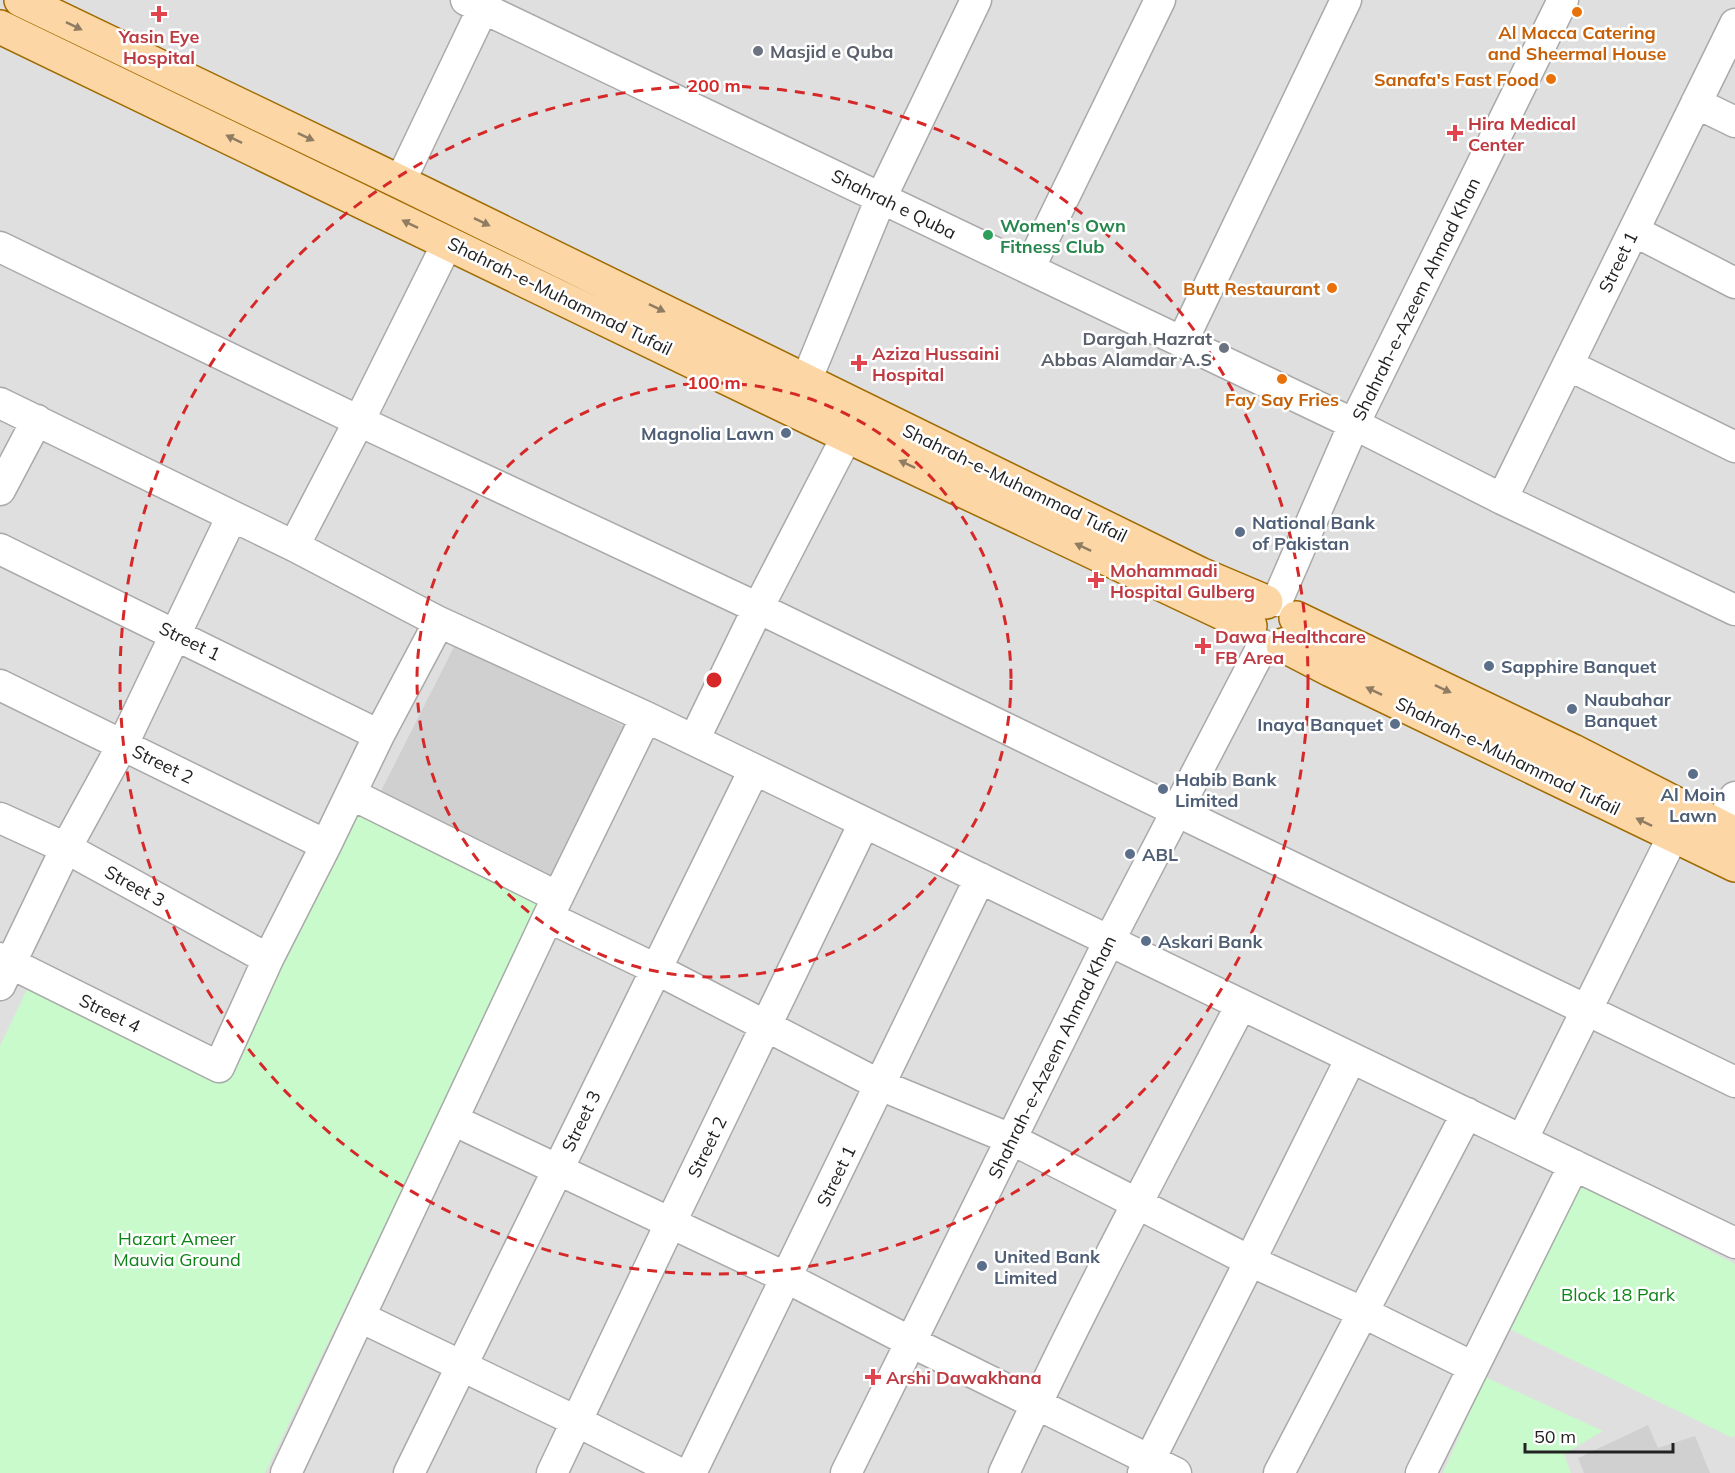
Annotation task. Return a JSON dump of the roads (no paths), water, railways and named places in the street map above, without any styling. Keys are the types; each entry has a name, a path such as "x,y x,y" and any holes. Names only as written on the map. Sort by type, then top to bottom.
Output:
{"main road":[{"name":"Shahrah-e-Muhammad Tufail","path":"26,1 1200,574 1272,623 1342,675 1673,836 1720,837"},
{"name":"Shahrah-e-Muhammad Tufail","path":"0,27 847,436 1272,623 1573,751 1720,837 1735,865"}],"street":[{"path":"806,381 881,198 976,0"},
{"path":"1029,269 1160,0"},
{"path":"1182,342 1346,0"},
{"name":"Shahrah-e-Azeem Ahmad Khan","path":"846,1473 909,1341 1109,941 1177,813 1272,623 1354,424 1563,0"},
{"path":"400,182 474,4"},
{"name":"Shahrah e Quba","path":"474,4 1354,424 1502,499 1735,610"},
{"name":"Street 1","path":"1502,499 1735,24"},
{"path":"1696,103 1735,122"},
{"path":"1634,231 1735,283"},
{"path":"294,546 359,422 448,242"},
{"path":"0,247 359,422 758,608 1735,1082"},
{"path":"1568,365 1735,447"},
{"path":"0,403 294,546 439,622 646,717 1735,1243"},
{"path":"0,490 37,420"},
{"path":"694,740 758,608 847,436"},
{"path":"4,969 123,744 232,516"},
{"name":"Street 1","path":"0,549 379,735"},
{"path":"268,959 379,735 439,622"},
{"name":"Street 2","path":"0,685 326,845"},
{"path":"286,1473 553,907 646,717"},
{"name":"Street 3","path":"410,1473 754,770"},
{"path":"351,794 553,907 656,969 880,1085 1011,1140 1250,1262 1362,1312 1473,1367"},
{"path":"1720,837 1735,797"},
{"name":"Street 3","path":"0,818 66,848 268,959"},
{"name":"Street 2","path":"552,1473 864,823"},
{"path":"1522,1140 1673,836"},
{"name":"Street 1","path":"691,1473 980,878"},
{"name":"Street 4","path":"4,969 219,1067 268,959"},
{"path":"1004,1473 1137,1203 1241,1005"},
{"path":"1146,1466 1351,1058"},
{"path":"1279,1473 1467,1113"},
{"path":"453,1120 787,1278 1036,1404 1146,1466 1176,1473"},
{"path":"1421,1473 1575,1165"},
{"path":"360,1317 679,1473"}],"place":[{"name":"Al Macca Catering and Sheermal House","path":"1577,12"},
{"name":"Yasin Eye Hospital","path":"159,14"},
{"name":"Masjid e Quba","path":"758,51"},
{"name":"Sanafa's Fast Food","path":"1551,79"},
{"name":"Hira Medical Center","path":"1455,133"},
{"name":"Women's Own Fitness Club","path":"988,235"},
{"name":"Butt Restaurant","path":"1332,288"},
{"name":"Dargah Hazrat Abbas Alamdar A.S","path":"1224,348"},
{"name":"Aziza Hussaini Hospital","path":"859,363"},
{"name":"Fay Say Fries","path":"1282,379"},
{"name":"Magnolia Lawn","path":"786,433"},
{"name":"National Bank of Pakistan","path":"1240,532"},
{"name":"Mohammadi Hospital Gulberg","path":"1096,580"},
{"name":"Dawa Healthcare FB Area","path":"1203,646"},
{"name":"Sapphire Banquet","path":"1489,666"},
{"name":"Naubahar Banquet","path":"1572,709"},
{"name":"Inaya Banquet","path":"1395,724"},
{"name":"Al Moin Lawn","path":"1693,774"},
{"name":"Habib Bank Limited","path":"1163,789"},
{"name":"ABL","path":"1130,854"},
{"name":"Askari Bank","path":"1146,941"},
{"name":"United Bank Limited","path":"982,1266"},
{"name":"Arshi Dawakhana","path":"873,1377"}],"park label":[{"name":"Hazart Ameer Mauvia Ground","path":"177,1248"},
{"name":"Block 18 Park","path":"1618,1294"}]}
